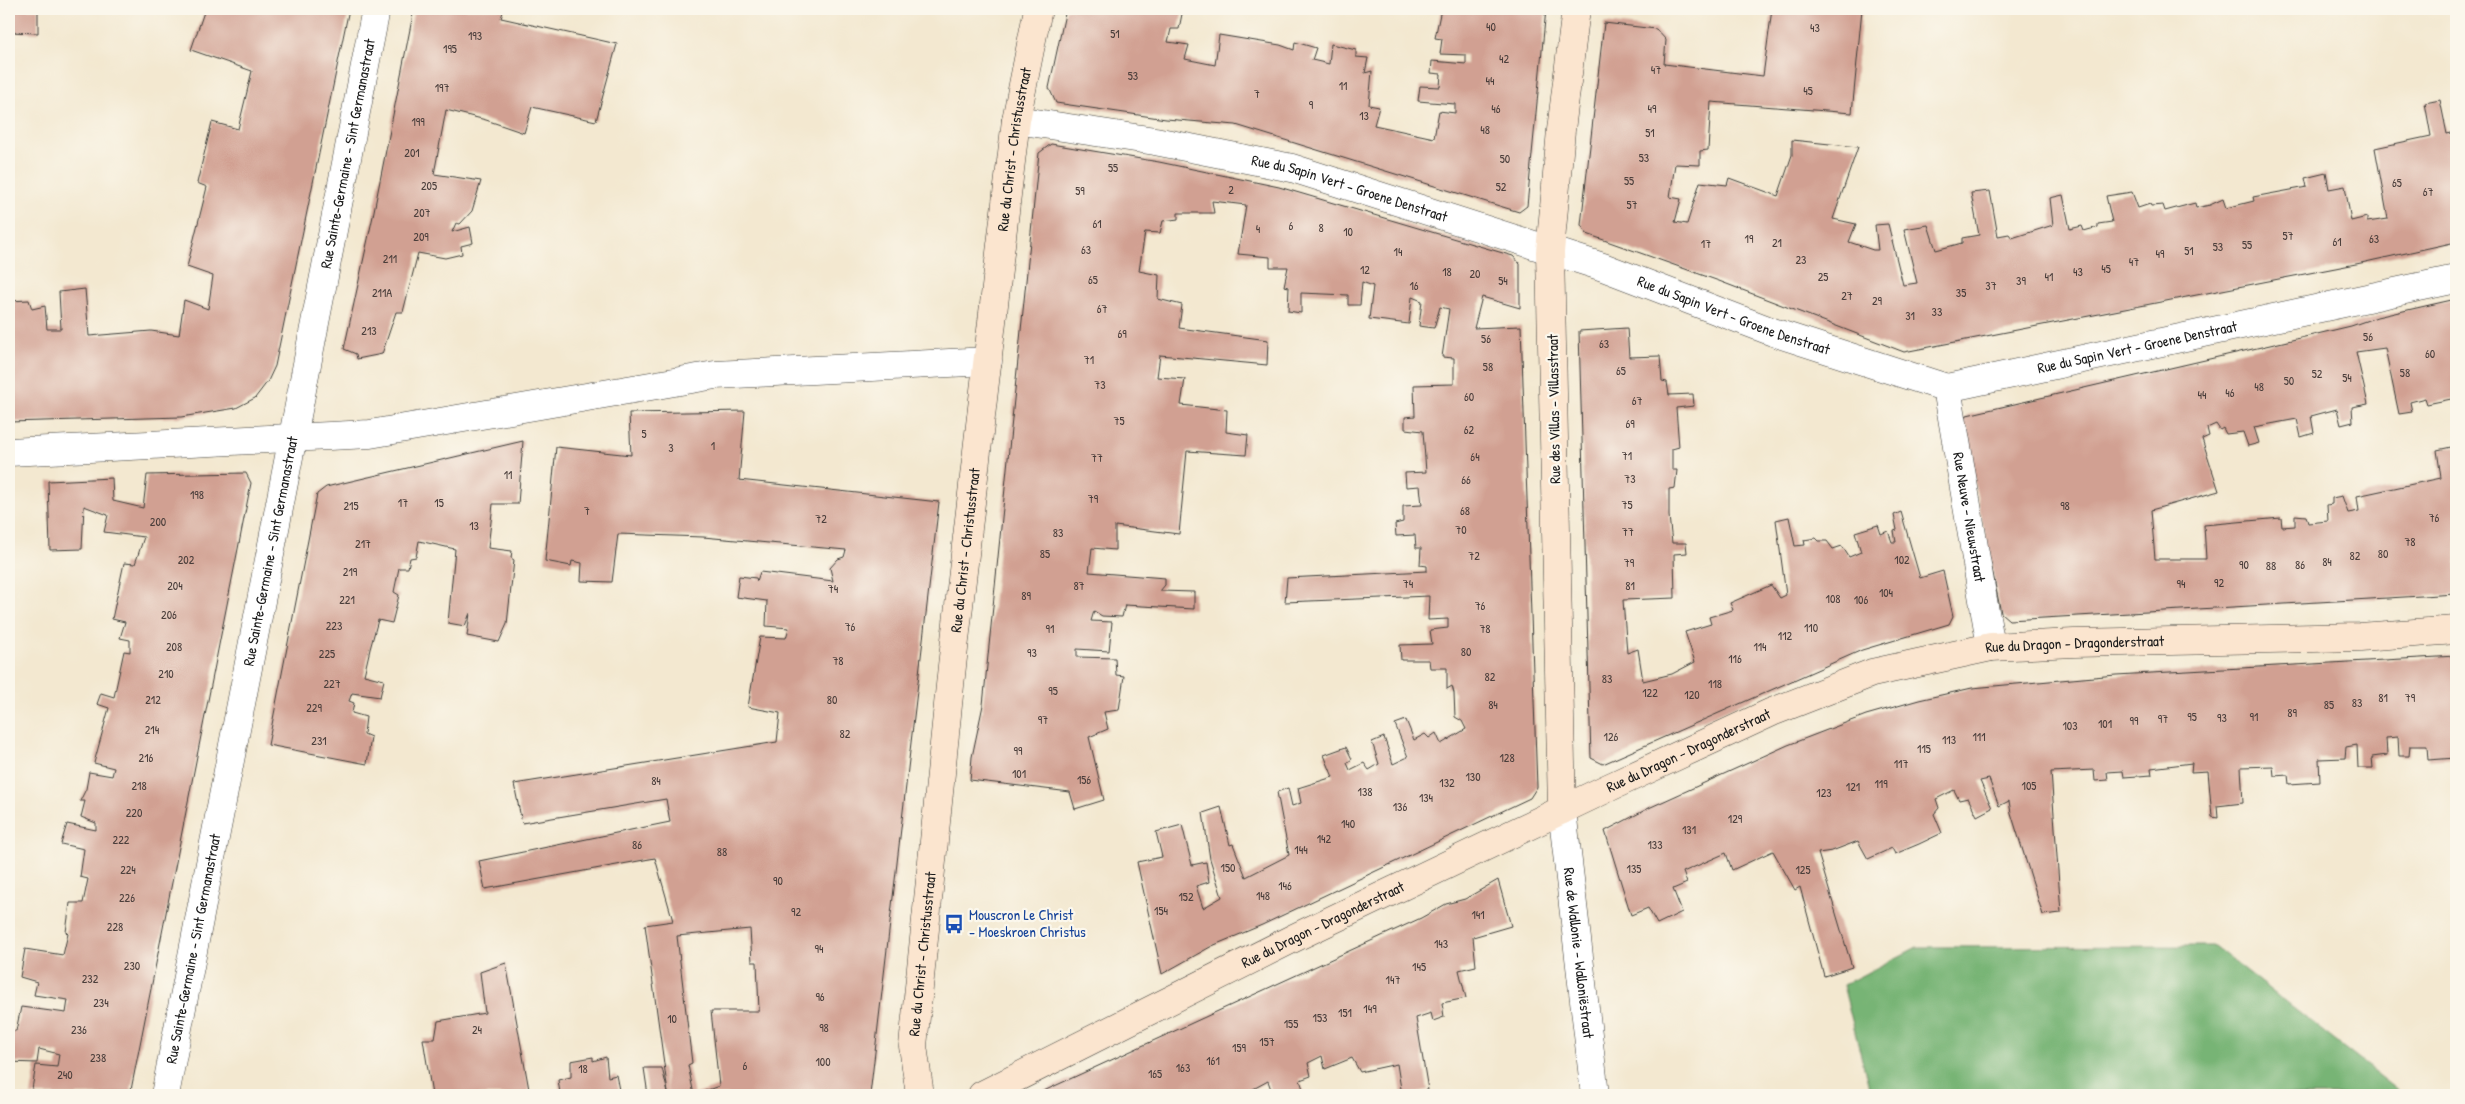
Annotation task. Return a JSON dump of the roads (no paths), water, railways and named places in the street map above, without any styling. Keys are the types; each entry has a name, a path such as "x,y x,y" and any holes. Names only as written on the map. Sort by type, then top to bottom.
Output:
{"street":[{"name":"Rue Sainte-Germaine - Sint Germanastraat","path":"165,1095 376,9"},
{"name":"Rue du Christ - Christusstraat","path":"920,1095 914,1046 952,666 1016,120 1038,9"},
{"name":"Rue des Villas - Villasstraat","path":"1562,810 1550,252 1561,130 1576,9"},
{"name":"Rue du Sapin Vert - Groene Denstraat","path":"1016,120 1155,142 1292,168 1550,252 1603,267 1773,332 1947,388 2456,279"},
{"path":"9,452 370,434 715,376 988,361"},
{"name":"Rue Neuve - Nieuwstraat","path":"1947,388 1991,647"},
{"name":"Rue du Dragon - Dragonderstraat","path":"982,1095 1296,937 1562,810 1772,712 1872,673 1991,647 2074,643 2360,637 2456,630"},
{"name":"Rue de Wallonie - Walloniëstraat","path":"1562,810 1595,1095"}],"place":[{"name":"Mouscron Le Christ - Moeskroen Christus","path":"954,924"}]}
